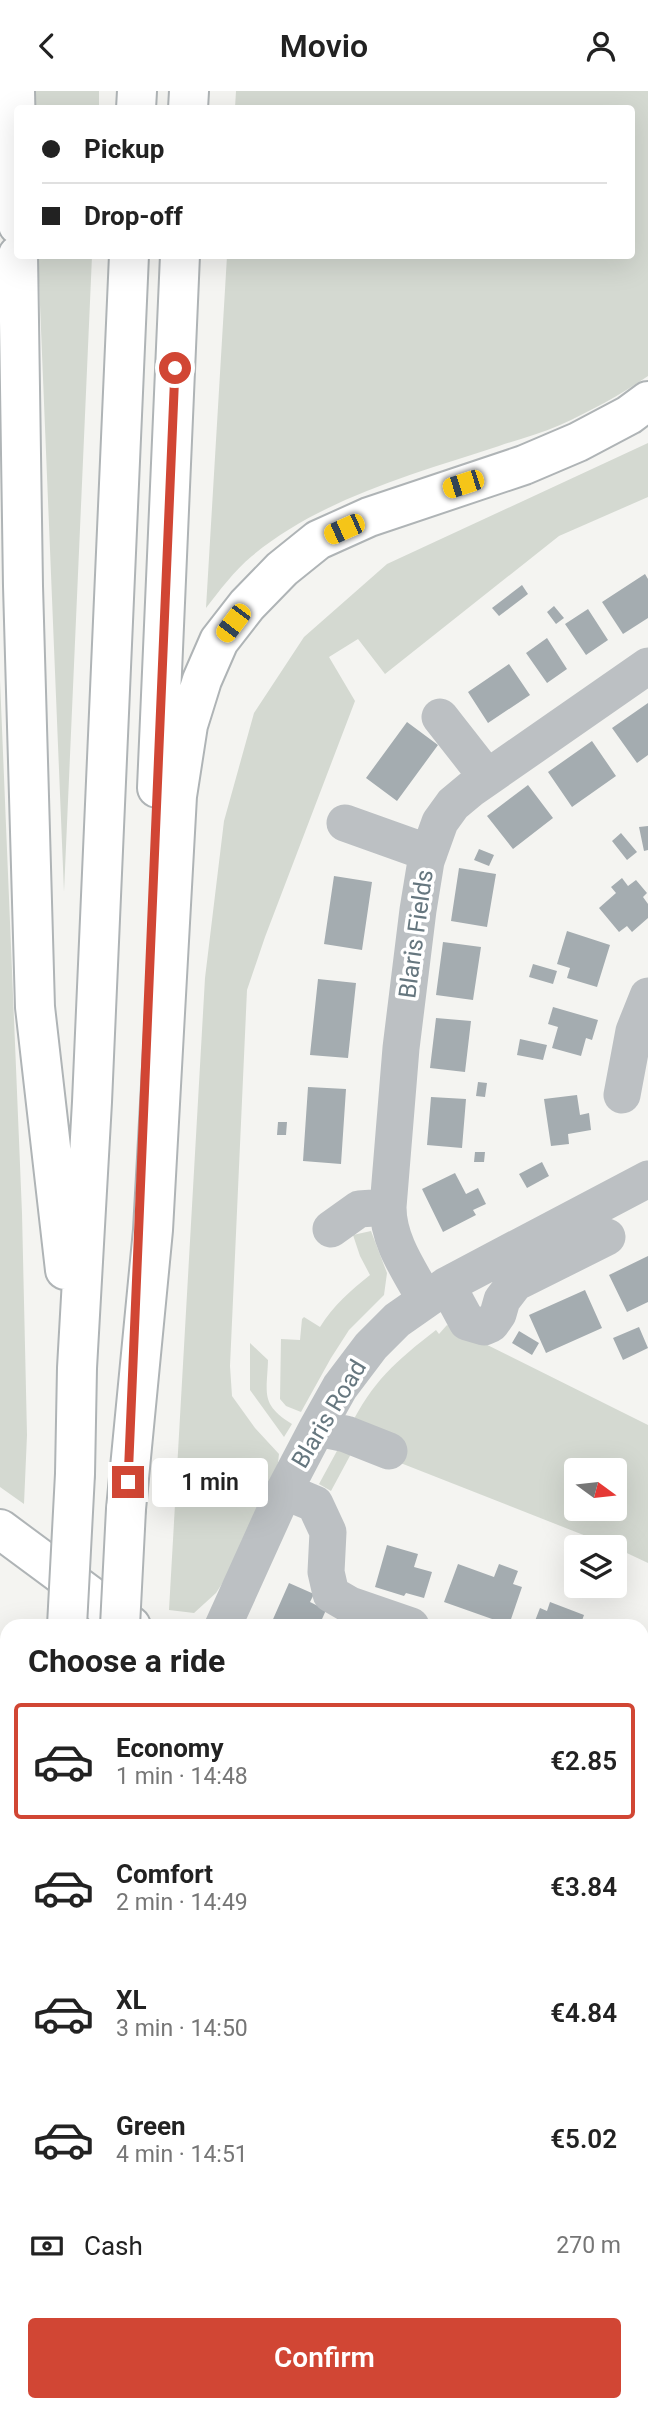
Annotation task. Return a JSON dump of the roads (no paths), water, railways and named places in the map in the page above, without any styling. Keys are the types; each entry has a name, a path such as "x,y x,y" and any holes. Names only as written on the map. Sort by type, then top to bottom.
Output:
{"highway":[{"path":"18,259 23,586 35,1007 77,1368"},
{"path":"68,1619 77,1368 93,1088 130,259"},
{"path":"120,1619 180,259"},
{"path":"0,361 23,586"},
{"path":"127,1496 153,1230 177,796 188,725 202,680 219,641 282,569 318,540 369,517 524,465 578,442 629,415 648,401"},
{"path":"0,1529 122,1619"}],"street":[{"name":"Blaris Fields","path":"607,1237 515,1283 502,1300 498,1314 491,1324 484,1328 467,1322 436,1292 394,1241 388,1215 401,1048 418,910 429,853 440,822 453,804 487,778 648,666"},
{"path":"440,717 487,778"},
{"path":"345,823 429,853"},
{"path":"622,1095 638,1062 634,1031 648,996"},
{"name":"Blaris Road","path":"226,1619 284,1491 317,1428 340,1387 371,1346 397,1320 436,1292 645,1188"},
{"path":"317,1428 346,1434 389,1451"},
{"path":"284,1491 316,1504 328,1532 326,1572 331,1594 350,1605 391,1619"}]}
